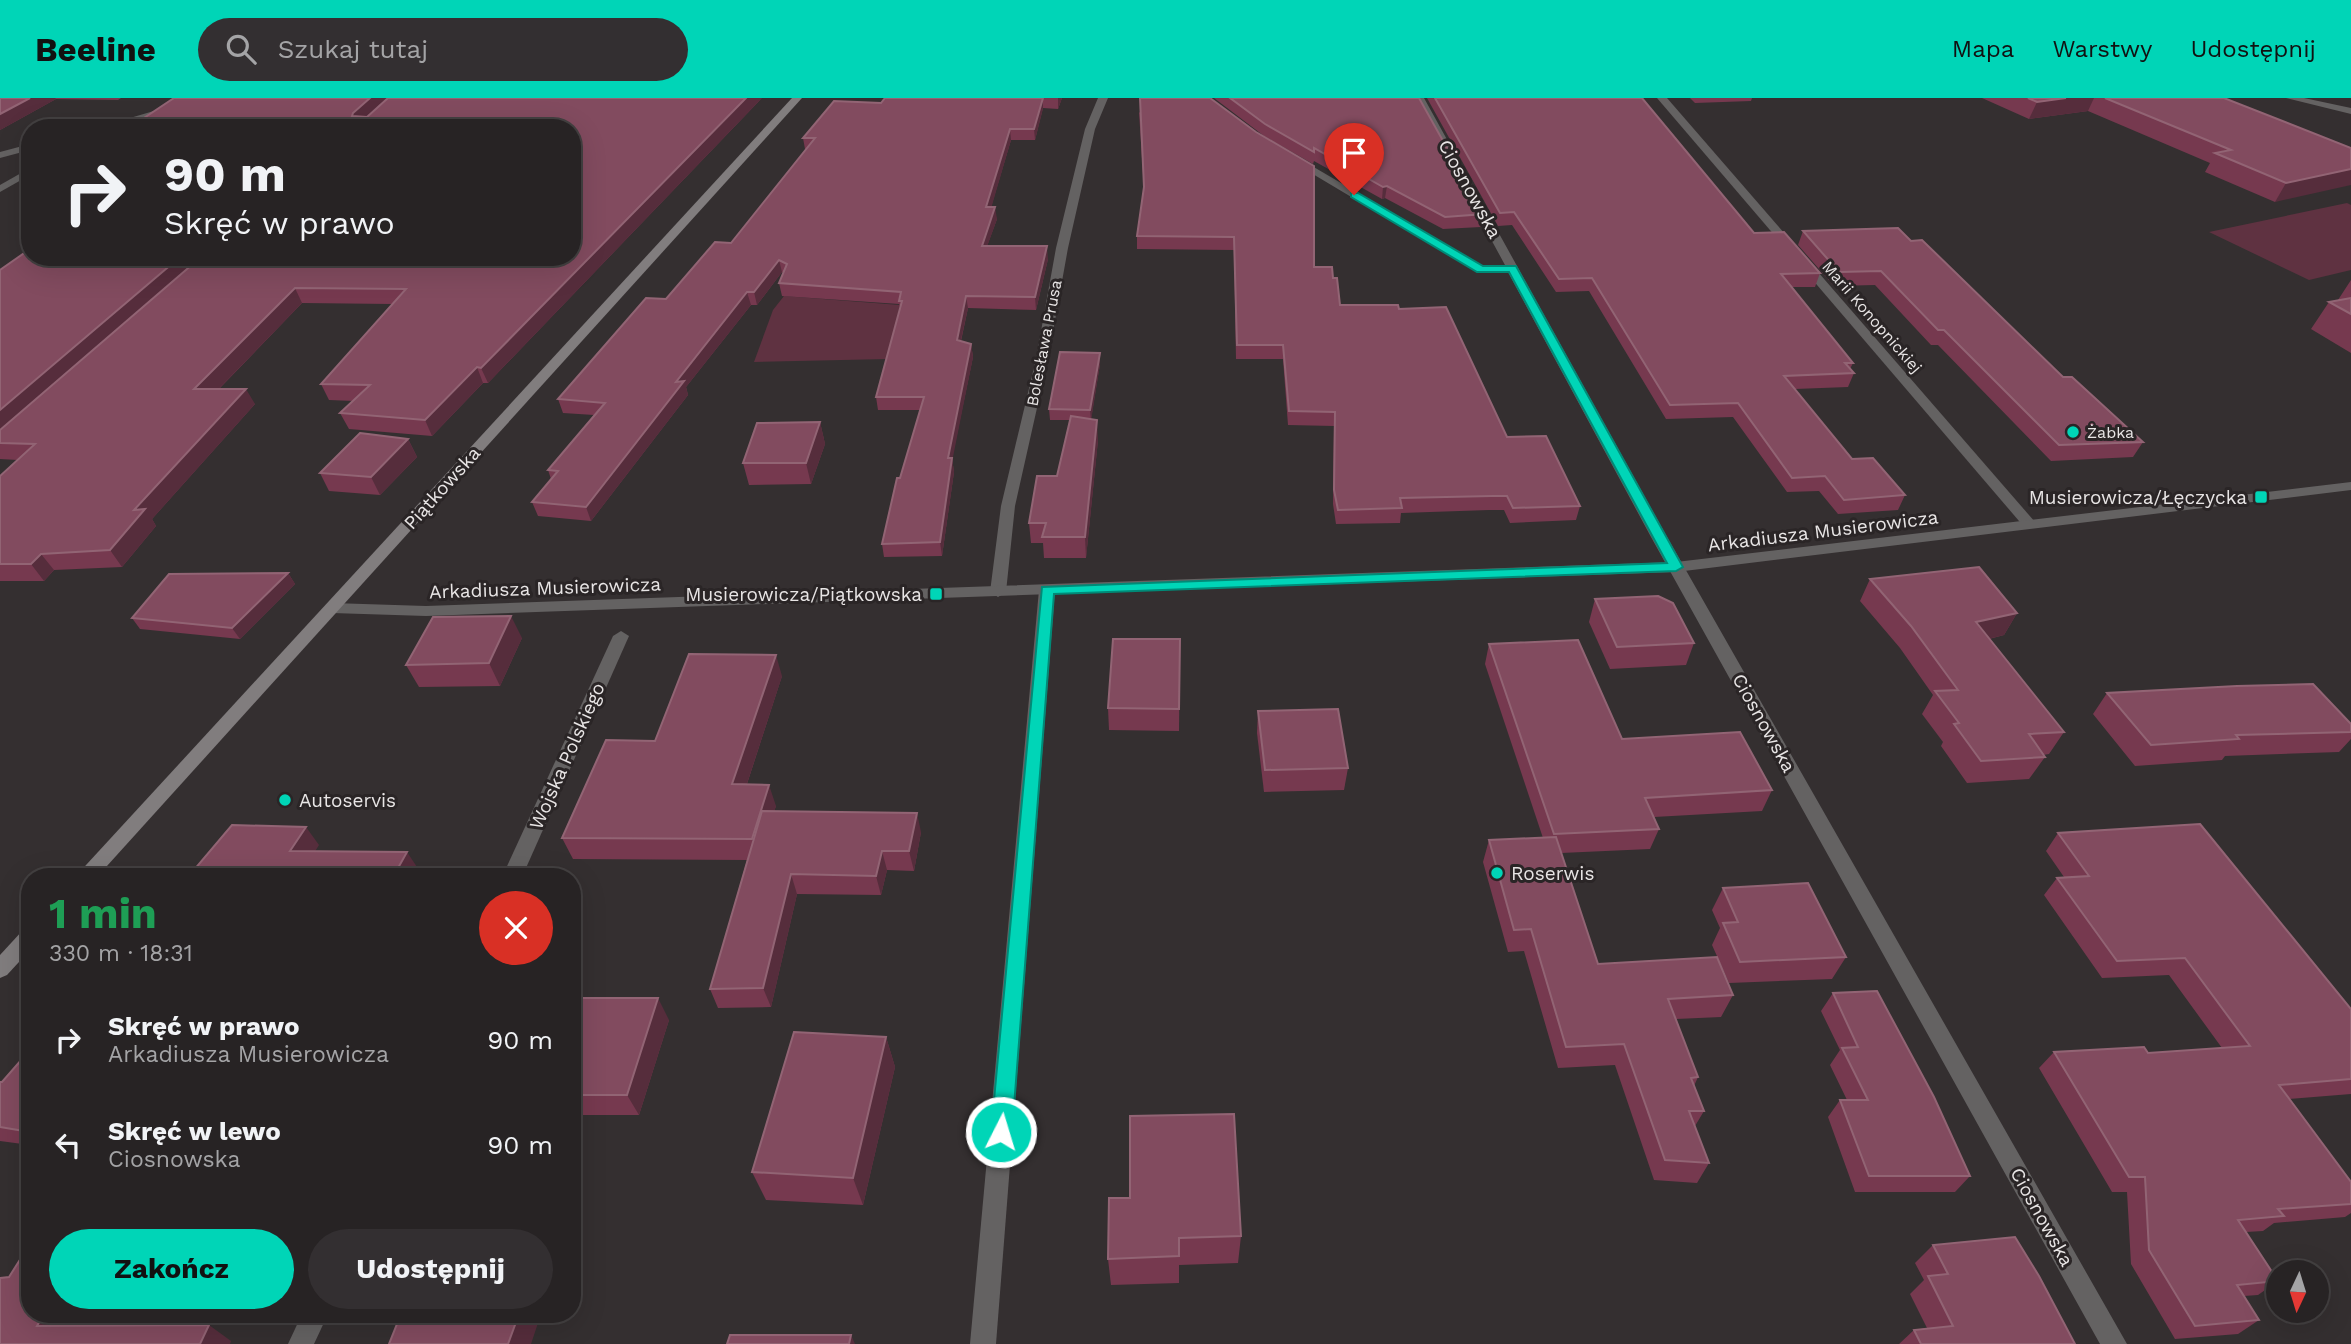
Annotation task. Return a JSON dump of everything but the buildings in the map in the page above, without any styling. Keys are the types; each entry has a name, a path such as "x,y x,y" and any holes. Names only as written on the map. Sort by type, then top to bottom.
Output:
{"main road":[{"name":"Piątkowska","path":"93,868 797,98"},
{"path":"0,969 21,946"}],"street":[{"path":"133,119 208,98"},
{"name":"Bolesława Prusa","path":"998,592 1008,506 1042,359 1062,248 1090,129 1103,98"},
{"name":"Ciosnowska","path":"1419,98 1676,567 2114,1344"},
{"name":"Marii Konopnickiej","path":"1662,98 2030,525"},
{"path":"2291,98 2351,111"},
{"path":"0,155 21,149"},
{"path":"1283,154 1481,270 1513,268"},
{"path":"0,189 21,177"},
{"name":"Arkadiusza Musierowicza","path":"332,608 426,611 1676,567 2351,486"},
{"path":"984,1344 1047,590"},
{"name":"Wojska Polskiego","path":"516,868 621,636"},
{"path":"301,1344 311,1323"}],"shaded area":[{"path":"2347,203 2351,205 2351,270 2309,280 2209,232"},
{"path":"784,296 900,305 888,359 754,362 773,310"}],"place":[{"name":"Żabka","path":"2073,432"},
{"name":"Musierowicza/Łęczycka","path":"2261,497"},
{"name":"Musierowicza/Piątkowska","path":"936,594"},
{"name":"Autoservis","path":"285,800"},
{"name":"Roserwis","path":"1497,873"}],"route":[{"path":"1001,1132 1047,590 1676,567 1513,268 1481,270 1354,195"}]}
